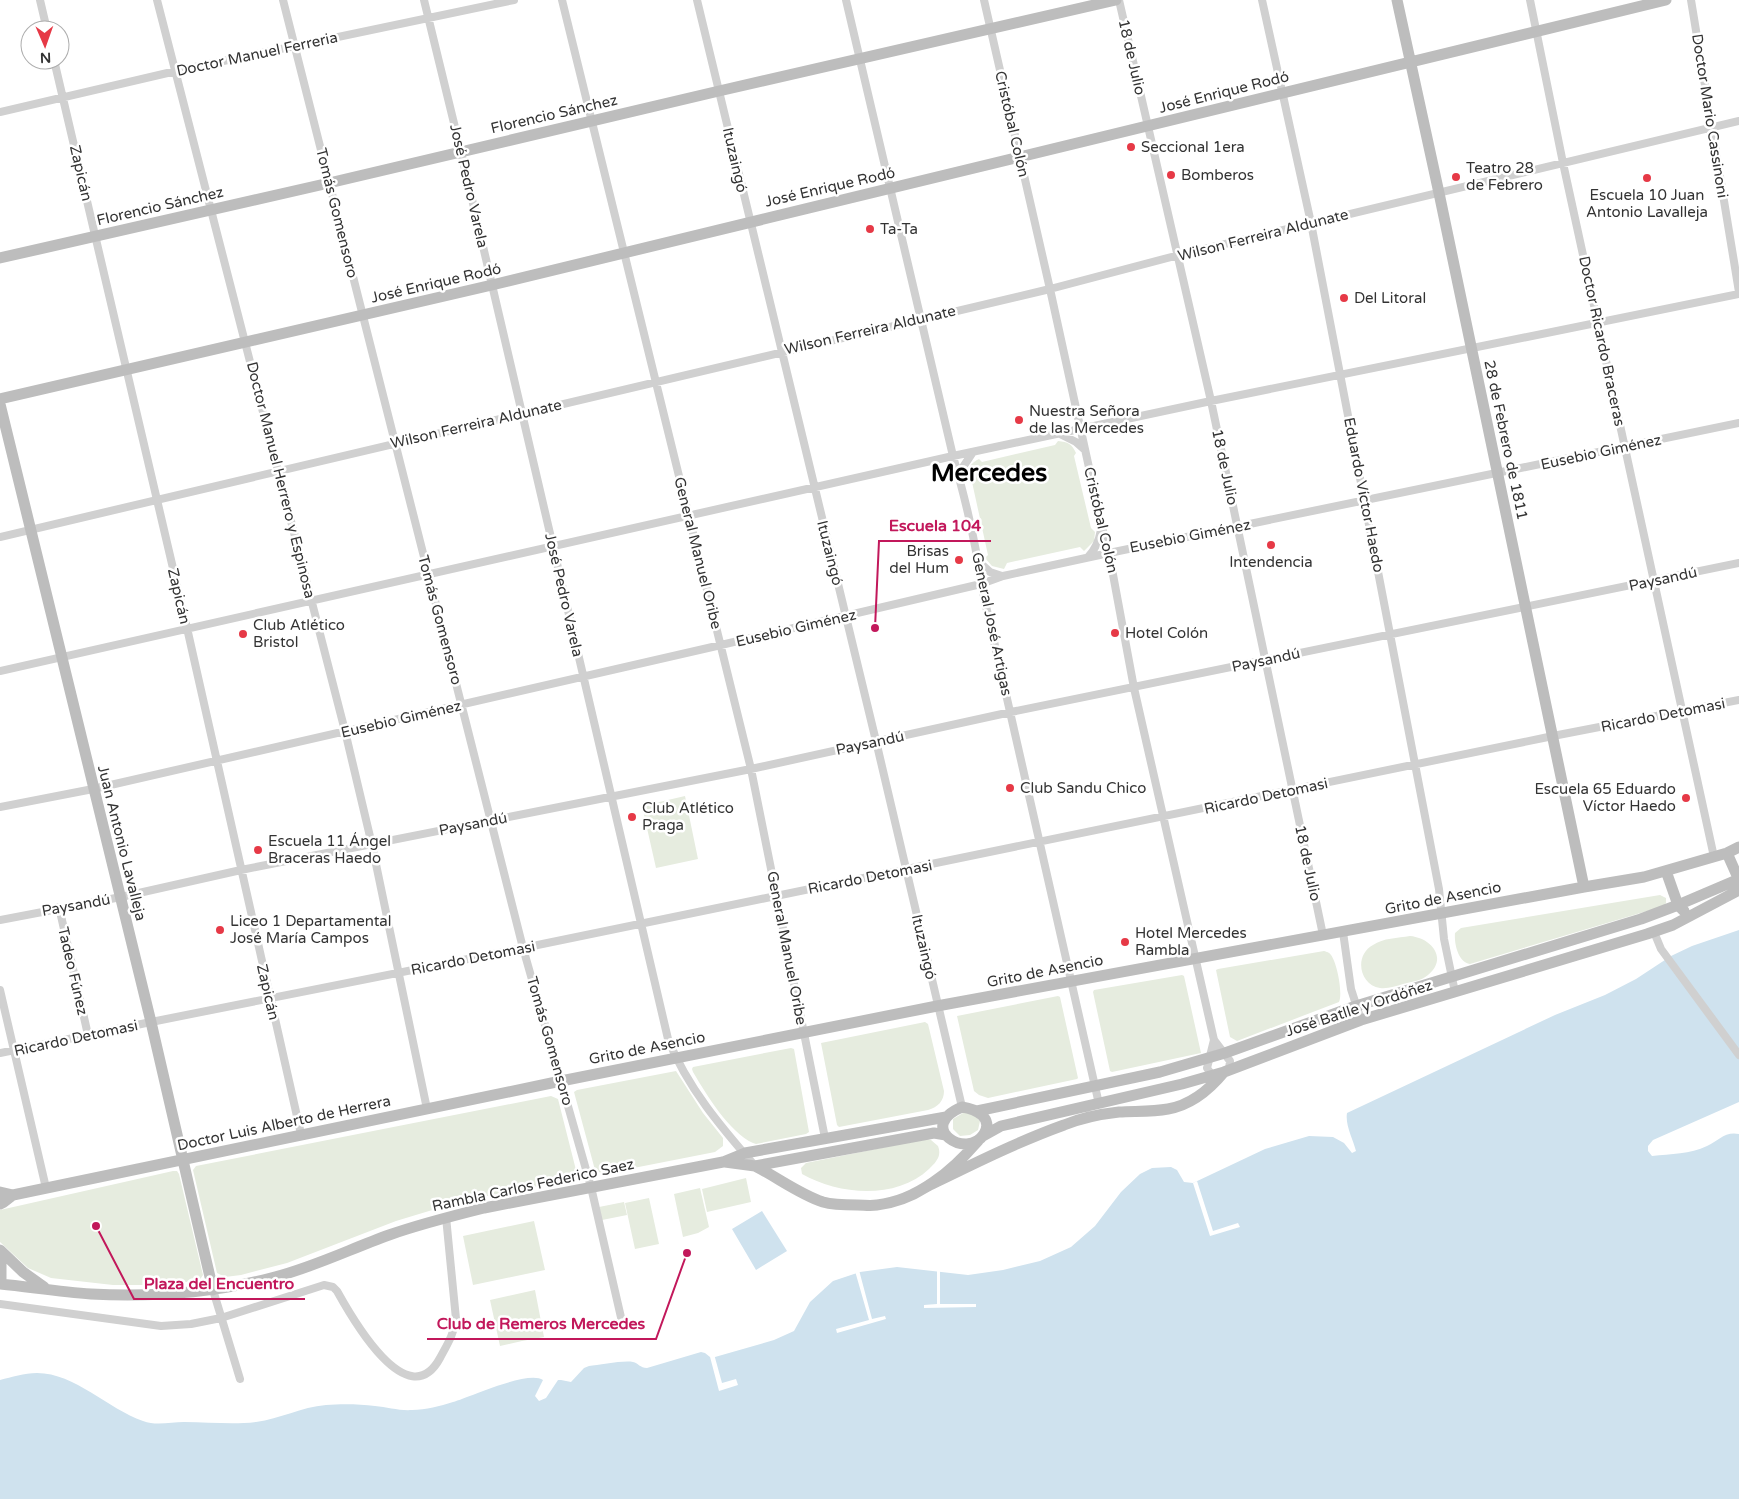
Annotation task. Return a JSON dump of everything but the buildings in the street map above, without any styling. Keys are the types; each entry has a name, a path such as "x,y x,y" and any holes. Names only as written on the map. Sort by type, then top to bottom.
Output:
{"street":[{"path":"40,0 45,20"},
{"name":"Doctor Manuel Herrero y Espinosa","path":"157,0 345,731 372,845 427,1109"},
{"name":"Tomás Gomensoro","path":"283,0 523,948 591,1187 622,1326"},
{"name":"José Pedro Varela","path":"424,0 554,547 666,1034 676,1057 703,1103 755,1166"},
{"name":"Doctor Manuel Ferreria","path":"0,112 176,71 514,0"},
{"name":"General Manuel Oribe","path":"562,0 751,769 825,1138"},
{"name":"Ituzaingó","path":"697,0 907,870 937,1006 962,1107"},
{"name":"General José Artigas","path":"846,0 979,562 981,584 1099,1104"},
{"name":"Cristóbal Colón","path":"984,0 1109,553 1134,688 1214,1040"},
{"name":"Florencio Sánchez","path":"0,258 461,152 719,90 1117,0"},
{"name":"18 de Julio","path":"1117,0 1179,255 1323,935"},
{"name":"Eduardo Víctor Haedo","path":"1262,0 1311,223 1439,889 1444,939 1455,992"},
{"name":"28 de Febrero de 1811","path":"1397,0 1472,348 1584,886"},
{"name":"Doctor Ricardo Braceras","path":"1530,0 1563,163 1714,857"},
{"name":"José Enrique Rodó","path":"0,399 363,316 1666,0"},
{"name":"Doctor Mario Cassinoni","path":"1691,0 1739,293"},
{"name":"Zapicán","path":"56,70 187,628 301,1134"},
{"name":"Wilson Ferreira Aldunate","path":"0,537 1050,289 1179,255 1739,121"},
{"path":"0,671 953,456 1340,374 1739,293"},
{"name":"Juan Antonio Lavalleja","path":"0,404 93,789 121,896 213,1290"},
{"name":"Eusebio Giménez","path":"0,807 93,789 721,646 981,584 1003,576 1739,423"},
{"path":"1060,434 1076,442 1085,450"},
{"path":"960,480 963,467 973,452"},
{"path":"1087,558 1094,551 1098,543 1102,527"},
{"path":"979,562 990,572 1003,576"},
{"name":"Paysandú","path":"0,920 241,870 751,769 1011,712 1739,563"},
{"name":"Ricardo Detomasi","path":"0,1054 907,870 1553,736 1739,700"},
{"name":"Grito de Asencio","path":"561,1081 937,1006 1442,914 1584,886 1644,877 1666,872 1739,848"},
{"path":"977,1111 1160,1072 1210,1058 1356,1006 1641,919 1739,879 1727,853"},
{"path":"1666,872 1678,905 1690,916"},
{"name":"José Batlle y Ordóñez","path":"980,1138 1001,1126 1182,1084 1222,1072 1361,1020 1654,932 1673,925 1739,890"},
{"name":"Tadeo Fúnez","path":"59,907 88,1035"},
{"path":"1343,932 1351,989 1361,1020"},
{"path":"1654,932 1661,949 1739,1055"},
{"path":"0,990 46,1188"},
{"path":"755,1166 824,1202 849,1205 876,1205 897,1201 1003,1150 1065,1124 1118,1112 1169,1109 1198,1097 1213,1085 1230,1061 1214,1040"},
{"path":"1214,1040 1207,1068 1222,1072"},
{"name":"Doctor Luis Alberto de Herrera","path":"0,1192 13,1195 561,1081"},
{"path":"928,1186 965,1156 980,1138 987,1128 986,1119 980,1112 962,1107 951,1112 946,1117 943,1125 946,1135 952,1142 962,1144 980,1138"},
{"name":"Rambla Carlos Federico Saez","path":"1,1284 90,1294 192,1293 213,1290 270,1279 300,1270 388,1235 446,1217 484,1208 723,1162 744,1153 946,1117"},
{"name":"Rambla Carlos Federico Saez","path":"723,1162 755,1166 934,1133 946,1135"},
{"name":"Doctor Luis Alberto de Herrera","path":"0,1204 13,1195"},
{"path":"0,1304 161,1326 192,1324 221,1318 324,1285 333,1287 352,1320 386,1360 400,1373 412,1377 422,1376 434,1368 455,1328 456,1319 446,1217"},
{"path":"0,1250 1,1284"},
{"path":"0,1250 23,1272 45,1288"},
{"path":"213,1290 240,1379"}],"shaded area":[{"path":"1058,441 1069,444 1076,453 1074,456 1091,528 1095,532 1094,541 1084,551 1080,547 1007,563 1004,569 992,566 985,558 988,555 972,482 968,479 970,467 979,459 982,462 1055,445"},
{"path":"685,796 698,859 656,868 642,806"},
{"path":"1660,895 1666,898 1664,906 1470,964 1462,960 1456,947 1455,933 1461,928"},
{"path":"1410,936 1425,941 1435,950 1437,962 1434,969 1422,979 1389,988 1373,986 1367,981 1361,962 1367,950 1381,941"},
{"path":"1324,951 1330,954 1335,964 1340,985 1339,1002 1237,1041 1230,1037 1216,970"},
{"path":"1184,976 1201,1053 1110,1071 1094,990"},
{"path":"1060,997 1078,1078 988,1098 974,1091 957,1016"},
{"path":"925,1022 928,1024 944,1091 940,1103 928,1110 839,1127 837,1125 821,1043"},
{"path":"791,1048 794,1049 809,1132 756,1144 753,1143 744,1138 727,1122 711,1101 692,1069 693,1067"},
{"path":"676,1071 703,1113 723,1138 723,1146 715,1152 603,1174 595,1170 574,1092"},
{"path":"551,1096 558,1099 577,1174 574,1179 462,1201 396,1221 287,1263 241,1275 225,1277 217,1273 193,1170 196,1166"},
{"path":"963,1113 972,1113 980,1121 978,1130 970,1135 960,1136 953,1129 953,1119"},
{"path":"926,1139 931,1140 938,1146 938,1159 916,1179 900,1186 884,1190 850,1190 817,1181 802,1174 801,1168 806,1163"},
{"path":"177,1171 179,1174 203,1275 199,1281 113,1285 51,1278 28,1268 0,1242 0,1210"},
{"path":"746,1178 751,1202 707,1212 702,1189"},
{"path":"700,1188 709,1227 698,1233 683,1237 674,1194"},
{"path":"649,1198 659,1244 635,1249 625,1203"},
{"path":"624,1202 627,1215 602,1220 599,1207"},
{"path":"534,1221 545,1270 473,1285 463,1236"},
{"path":"535,1290 544,1337 500,1346 490,1300"}],"water":[{"path":"1739,930 1739,1102 1653,1140 1648,1146 1648,1151 1652,1156 1687,1152 1701,1149 1726,1135 1739,1134 1739,1499 0,1499 0,1380 18,1375 37,1373 51,1375 78,1385 143,1421 158,1424 184,1422 238,1423 256,1422 326,1405 380,1406 407,1410 428,1409 512,1381 536,1378 543,1380 535,1396 539,1401 546,1398 558,1380 571,1382 584,1368 589,1366 629,1362 647,1368 701,1352 710,1357 715,1357 774,1340 794,1331 810,1302 833,1281 860,1272 897,1267 968,1275 1003,1270 1040,1261 1071,1247 1095,1226 1121,1192 1140,1174 1152,1168 1171,1167 1177,1170 1184,1182 1193,1183 1265,1149 1309,1136 1333,1137 1344,1143 1352,1153 1356,1151 1348,1127 1347,1113 1555,1015 1605,995 1636,979 1671,956 1692,946"},
{"path":"762,1211 787,1251 756,1270 732,1229"}],"pier":[{"path":"1197,1181 1213,1231 1238,1223 1240,1227 1210,1236 1193,1183"},
{"path":"937,1268 940,1268 940,1304 976,1304 976,1307 924,1308 924,1305 937,1304"},
{"path":"859,1270 872,1319 885,1316 886,1319 837,1333 836,1329 869,1320 855,1271"},
{"path":"709,1353 711,1355 714,1354 722,1383 736,1379 738,1385 719,1391"}],"place":[{"name":"Seccional 1era","path":"1131,147"},
{"name":"Bomberos","path":"1171,175"},
{"name":"Teatro 28 de Febrero","path":"1456,177"},
{"name":"Escuela 10 Juan Antonio Lavalleja","path":"1647,178"},
{"name":"Ta-Ta","path":"870,229"},
{"name":"Del Litoral","path":"1344,298"},
{"name":"Nuestra Señora de las Mercedes","path":"1019,420"},
{"name":"Intendencia","path":"1271,545"},
{"name":"Brisas del Hum","path":"959,560"},
{"name":"Escuela 104","path":"875,628"},
{"name":"Hotel Colón","path":"1115,633"},
{"name":"Club Atlético Bristol","path":"243,634"},
{"name":"Club Sandu Chico","path":"1010,788"},
{"name":"Escuela 65 Eduardo Víctor Haedo","path":"1686,798"},
{"name":"Club Atlético Praga","path":"632,817"},
{"name":"Escuela 11 Ángel Braceras Haedo","path":"258,850"},
{"name":"Liceo 1 Departamental José María Campos","path":"220,930"},
{"name":"Hotel Mercedes Rambla","path":"1125,942"},
{"name":"Plaza del Encuentro","path":"96,1226"},
{"name":"Club de Remeros Mercedes","path":"687,1253"}],"district":[{"name":"Mercedes","path":"989,473"}]}
